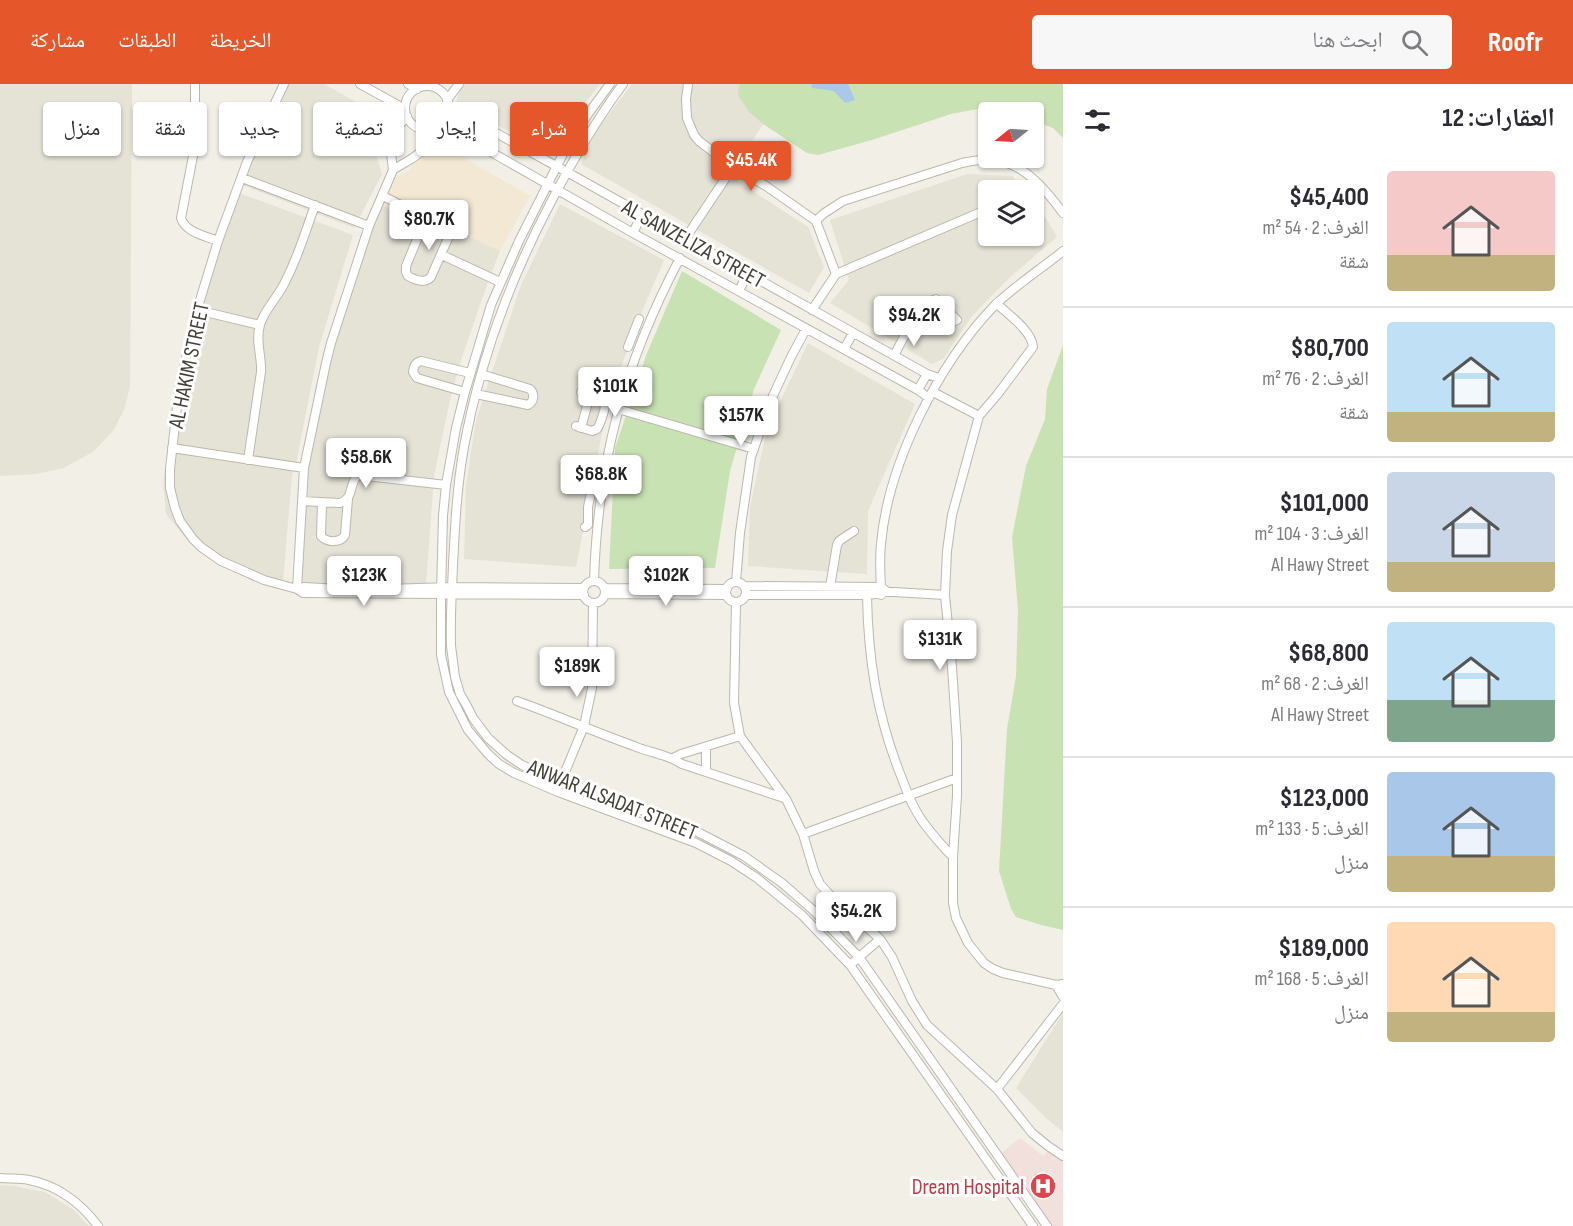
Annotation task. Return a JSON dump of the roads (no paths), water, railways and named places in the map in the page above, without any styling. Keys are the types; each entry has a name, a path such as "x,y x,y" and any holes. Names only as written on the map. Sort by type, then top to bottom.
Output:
{"street":[{"path":"195,84 193,156 181,218 183,224 189,229 218,241"},
{"name":"AL HAKIM STREET","path":"284,84 256,141 218,241 197,310 179,389 170,470 170,488 180,521 201,548 221,561 264,580 297,589 304,587 441,591 584,591"},
{"path":"360,84 406,113 416,127"},
{"path":"408,84 438,89 447,102"},
{"path":"449,102 459,84"},
{"name":"ANWAR ALSADAT STREET","path":"609,84 556,166 500,282 470,373 456,428 443,516 441,655 449,692 473,736 499,764 558,792 696,843 731,861 757,878 795,908 850,966 1033,1226"},
{"name":"ANWAR ALSADAT STREET","path":"623,84 600,117 557,189 518,267 494,329 480,374 464,447 456,499 450,632 453,665 460,694 473,718 488,738 522,765 688,827 744,856 813,910 859,957 1047,1226"},
{"path":"688,84 687,118 699,141 733,167 766,186 816,221 836,274"},
{"path":"297,589 304,468 328,353 369,226 393,170 392,140 406,113 408,98 421,86"},
{"name":"AL SANZELIZA STREET","path":"498,133 894,356 939,378"},
{"path":"393,170 417,156"},
{"name":"AL SANZELIZA STREET","path":"498,156 918,390 979,416"},
{"path":"816,221 843,201 962,163 994,160 1020,169 1034,180"},
{"path":"685,239 733,167"},
{"path":"242,178 369,226"},
{"path":"1044,191 1063,213"},
{"path":"382,196 426,218 448,229 442,255 429,280 422,281 408,276 406,266 426,218"},
{"path":"248,460 261,372 258,343 260,325 288,278 315,206"},
{"path":"812,310 836,274 978,213"},
{"path":"633,233 642,214"},
{"path":"883,591 881,545 897,469 939,378 975,328 997,304 1063,251"},
{"path":"442,255 500,282"},
{"path":"594,580 599,503 615,419 644,332 680,258"},
{"path":"740,291 747,274"},
{"path":"894,356 911,326 925,316 929,302 933,299 936,299 957,320 950,324 938,320 918,322"},
{"path":"997,304 1028,333 1033,347 998,396 979,416 952,515 947,551 945,595 955,701 957,778 952,903 956,918 977,956 993,969 1003,973 1060,984 1063,997"},
{"path":"197,310 260,325"},
{"path":"628,347 639,319"},
{"path":"635,329 644,332"},
{"path":"736,582 740,533 748,474 754,449 771,400 790,357 806,329"},
{"path":"844,349 853,333"},
{"path":"632,338 641,341"},
{"path":"465,392 417,378 413,372 414,367 421,361 470,373"},
{"path":"476,394 528,405 532,403 534,396 530,389 480,374"},
{"path":"918,390 927,374"},
{"path":"581,392 601,398 606,406 599,428 592,431 579,427 590,395"},
{"path":"618,409 754,449"},
{"path":"603,416 615,419"},
{"path":"172,448 304,468"},
{"path":"322,503 321,537 326,541 340,541 345,535 348,499 355,477 358,475 446,485"},
{"path":"585,527 588,525 589,498 593,483 589,478"},
{"path":"589,498 599,503"},
{"path":"302,501 340,503 348,499"},
{"path":"588,507 599,503"},
{"path":"830,587 837,545 839,541 854,531"},
{"path":"594,580 599,582 605,591 601,601 593,603 587,600 584,591 587,583 594,580"},
{"path":"736,582 740,582 746,590 742,601 736,603 730,600 727,592 730,584 736,582"},
{"path":"746,590 830,587 945,595"},
{"path":"746,590 867,595 883,591"},
{"path":"605,591 727,592"},
{"path":"867,595 871,662 879,708 893,756 908,796 922,820 953,857"},
{"path":"558,792 584,726 593,681 593,603"},
{"path":"736,603 734,703 740,736 786,799 804,834 820,884 837,903 880,939 892,957 912,1001 927,1025 997,1089 1032,1133 1063,1156"},
{"path":"517,701 637,747 673,758 682,764 786,799"},
{"path":"473,736 482,730"},
{"path":"673,758 740,736"},
{"path":"706,747 706,772"},
{"path":"804,834 957,778"},
{"path":"850,966 880,939"},
{"path":"997,1089 1063,1004"},
{"path":"0,1178 27,1180 54,1188 77,1203 98,1226"}],"water":[{"path":"811,84 848,84 855,100 845,103 834,91 812,88"}],"place":[{"name":"Dream Hospital","path":"1043,1186"}]}
